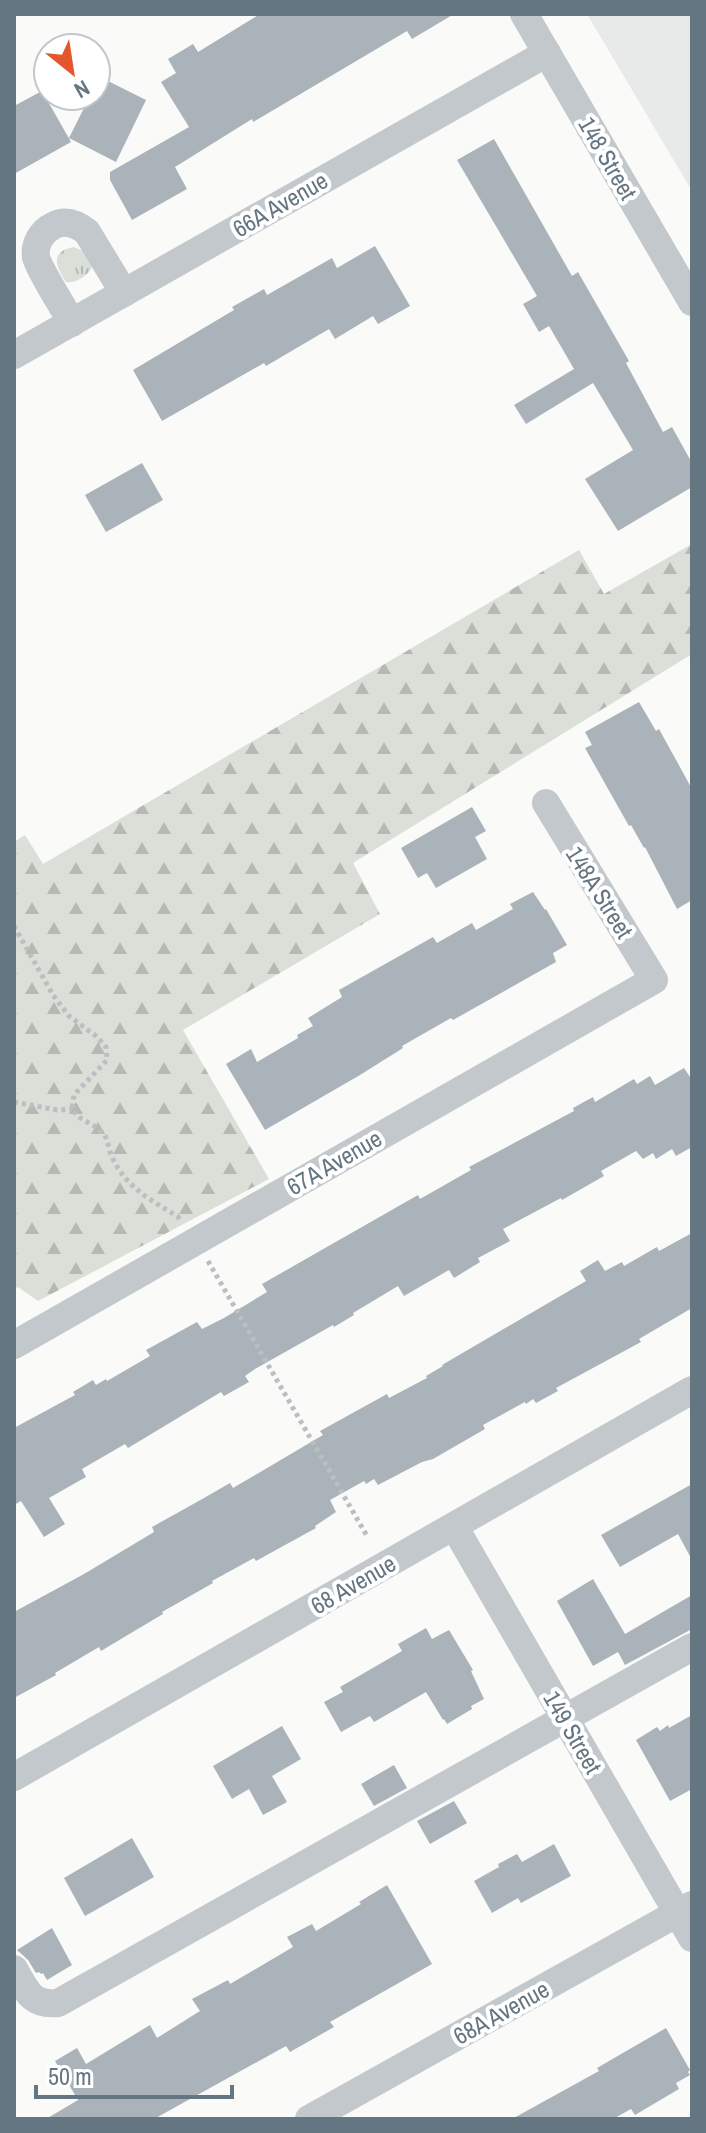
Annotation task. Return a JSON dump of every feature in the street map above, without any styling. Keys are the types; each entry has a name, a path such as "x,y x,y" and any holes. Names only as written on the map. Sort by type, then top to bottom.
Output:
{"street":[{"name":"148 Street","path":"524,14 692,302"},
{"name":"66A Avenue","path":"14,355 547,53"},
{"path":"72,323 36,258 39,240 52,226 70,223 87,232 124,293"},
{"name":"148A Street","path":"546,803 654,980"},
{"name":"67A Avenue","path":"14,1345 654,980"},
{"name":"68 Avenue","path":"14,1777 692,1390"},
{"name":"149 Street","path":"454,1526 566,1719 685,1909 692,1938"},
{"path":"14,1969 33,1998 45,2005 58,2003 692,1647"},
{"name":"68A Avenue","path":"309,2119 685,1909"}],"path":[{"path":"14,926 61,1006 106,1047 107,1060 74,1095 72,1109 76,1117 103,1133 113,1159 127,1182 177,1216 189,1230"},
{"path":"14,1102 57,1110 72,1109"},
{"path":"208,1260 367,1536"}],"shaded area":[{"path":"587,14 692,14 692,191"}],"green space":[{"path":"74,247 83,251 92,267 81,278 66,282 57,260 61,252"},
{"path":"692,544 692,654 353,863 380,914 183,1030 269,1179 38,1301 18,1287 14,1289 14,842 25,835 43,864 579,550 604,594"}],"building":[{"path":"260,14 454,14 412,39 407,31 253,122 252,119 175,167 187,189 132,220 110,180 110,172 189,127 161,82 176,73 168,59 193,44 198,52"},
{"path":"112,83 146,100 116,162 69,138 82,112 112,112"},
{"path":"32,96 32,112 54,112 71,142 14,174 14,106"},
{"path":"494,139 572,276 578,272 629,361 626,363 663,432 672,427 692,463 692,487 618,531 585,479 633,450 593,383 526,424 514,405 574,369 549,326 539,332 523,304 537,296 457,160"},
{"path":"375,246 410,306 378,324 373,316 335,339 329,329 162,421 133,370 264,289 267,295 332,258 337,268"},
{"path":"142,463 163,500 106,532 85,495"},
{"path":"639,702 656,731 659,729 692,789 692,900 677,909 645,847 629,826 585,748 592,745 585,732"},
{"path":"472,807 486,831 475,837 487,859 436,888 427,873 418,878 401,848"},
{"path":"533,892 567,945 553,953 556,962 402,1046 360,1075 265,1130 226,1064 251,1049 257,1062 313,1026 308,1018 342,997 339,990 433,937 437,943 472,923 476,930 513,909 510,904"},
{"path":"684,1068 692,1080 692,1147 676,1156 672,1149 656,1159 653,1153 643,1159 636,1151 601,1171 604,1176 503,1229 510,1241 478,1258 480,1262 454,1278 449,1270 404,1296 398,1286 334,1327 255,1369 245,1376 249,1382 224,1396 221,1392 128,1448 125,1444 82,1469 86,1477 49,1498 65,1524 44,1537 21,1501 14,1505 14,1428 75,1395 73,1392 93,1380 96,1385 107,1381 150,1356 146,1350 197,1322 202,1329 224,1318 267,1292 262,1284 418,1195 420,1199 471,1170 469,1167 574,1111 573,1108 593,1097 595,1102 634,1079 637,1084 650,1076 655,1085"},
{"path":"692,1233 692,1308 639,1339 641,1342 556,1388 558,1391 536,1403 533,1399 525,1402 483,1425 485,1429 433,1459 378,1485 374,1479 366,1484 364,1481 330,1500 336,1512 316,1528 212,1581 101,1651 99,1647 14,1698 14,1612 154,1532 152,1527 230,1483 233,1488 323,1435 320,1431 387,1394 389,1398 427,1378 442,1365 586,1281 580,1271 598,1260 605,1271 622,1262 624,1266 657,1247 659,1251"},
{"path":"692,1484 692,1560 678,1534 620,1567 601,1535"},
{"path":"593,1579 625,1634 692,1595 692,1629 625,1665 618,1652 593,1666 557,1601"},
{"path":"426,1628 432,1639 449,1630 473,1670 484,1699 447,1724 426,1692 374,1722 370,1716 341,1732 324,1702 343,1692 340,1687 402,1651 398,1644"},
{"path":"692,1715 692,1789 670,1801 636,1740 657,1727 660,1731 668,1725 669,1728"},
{"path":"282,1726 301,1759 272,1776 287,1802 263,1815 249,1789 232,1799 213,1766"},
{"path":"394,1765 407,1788 374,1806 361,1784"},
{"path":"454,1801 467,1823 430,1844 417,1821"},
{"path":"132,1838 154,1877 85,1916 64,1878"},
{"path":"554,1844 571,1876 521,1903 518,1898 492,1913 474,1881 517,1854 522,1862"},
{"path":"387,1885 432,1964 330,2022 334,2027 290,2052 286,2046 154,2119 46,2119 78,2100 55,2061 77,2048 86,2064 150,2025 157,2038 200,2011 192,1999 228,1980 230,1984 293,1947 287,1937 312,1924 316,1931"},
{"path":"52,1928 72,1965 47,1980 43,1973 36,1973 17,1950"},
{"path":"666,2028 690,2075 676,2083 679,2089 635,2115 631,2109 613,2119 512,2119 599,2071 597,2068"}]}
